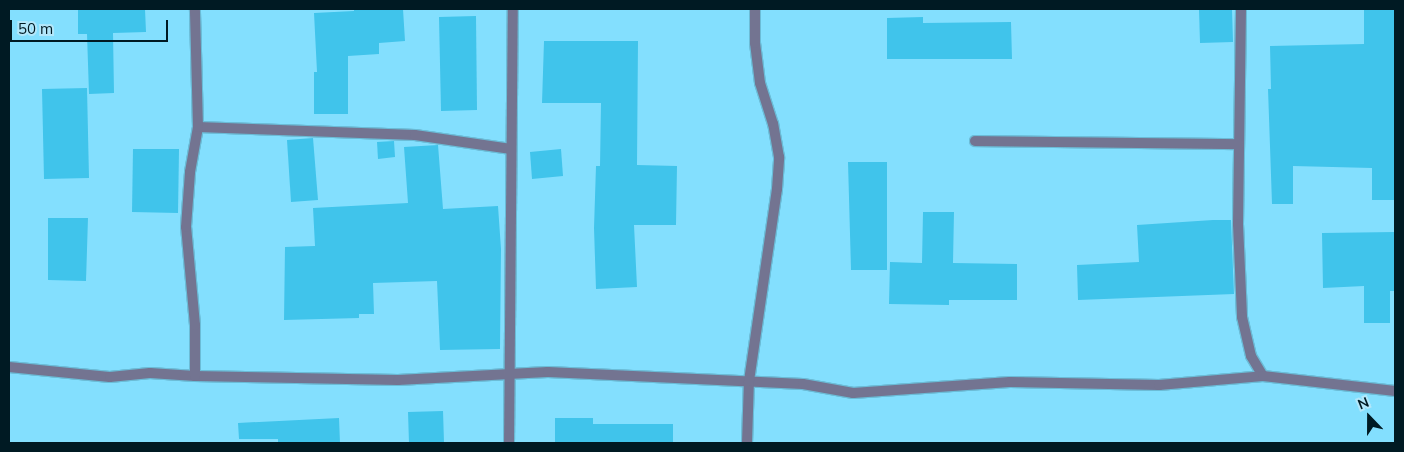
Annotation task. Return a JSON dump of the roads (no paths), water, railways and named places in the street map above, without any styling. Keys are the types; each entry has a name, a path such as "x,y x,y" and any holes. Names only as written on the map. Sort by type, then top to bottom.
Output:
{"street":[{"path":"195,9 198,127 190,172 186,227 195,325 195,376"},
{"path":"509,443 513,9"},
{"path":"747,443 749,381 777,189 779,157 773,124 760,83 755,43 755,9"},
{"path":"1241,9 1238,224 1242,317 1251,356 1263,376"},
{"path":"198,127 415,135 512,150"},
{"path":"975,141 1239,144"},
{"path":"9,367 110,377 150,373 195,376 398,380 548,372 803,384 853,393 1010,382 1159,385 1263,376 1395,391"}]}
